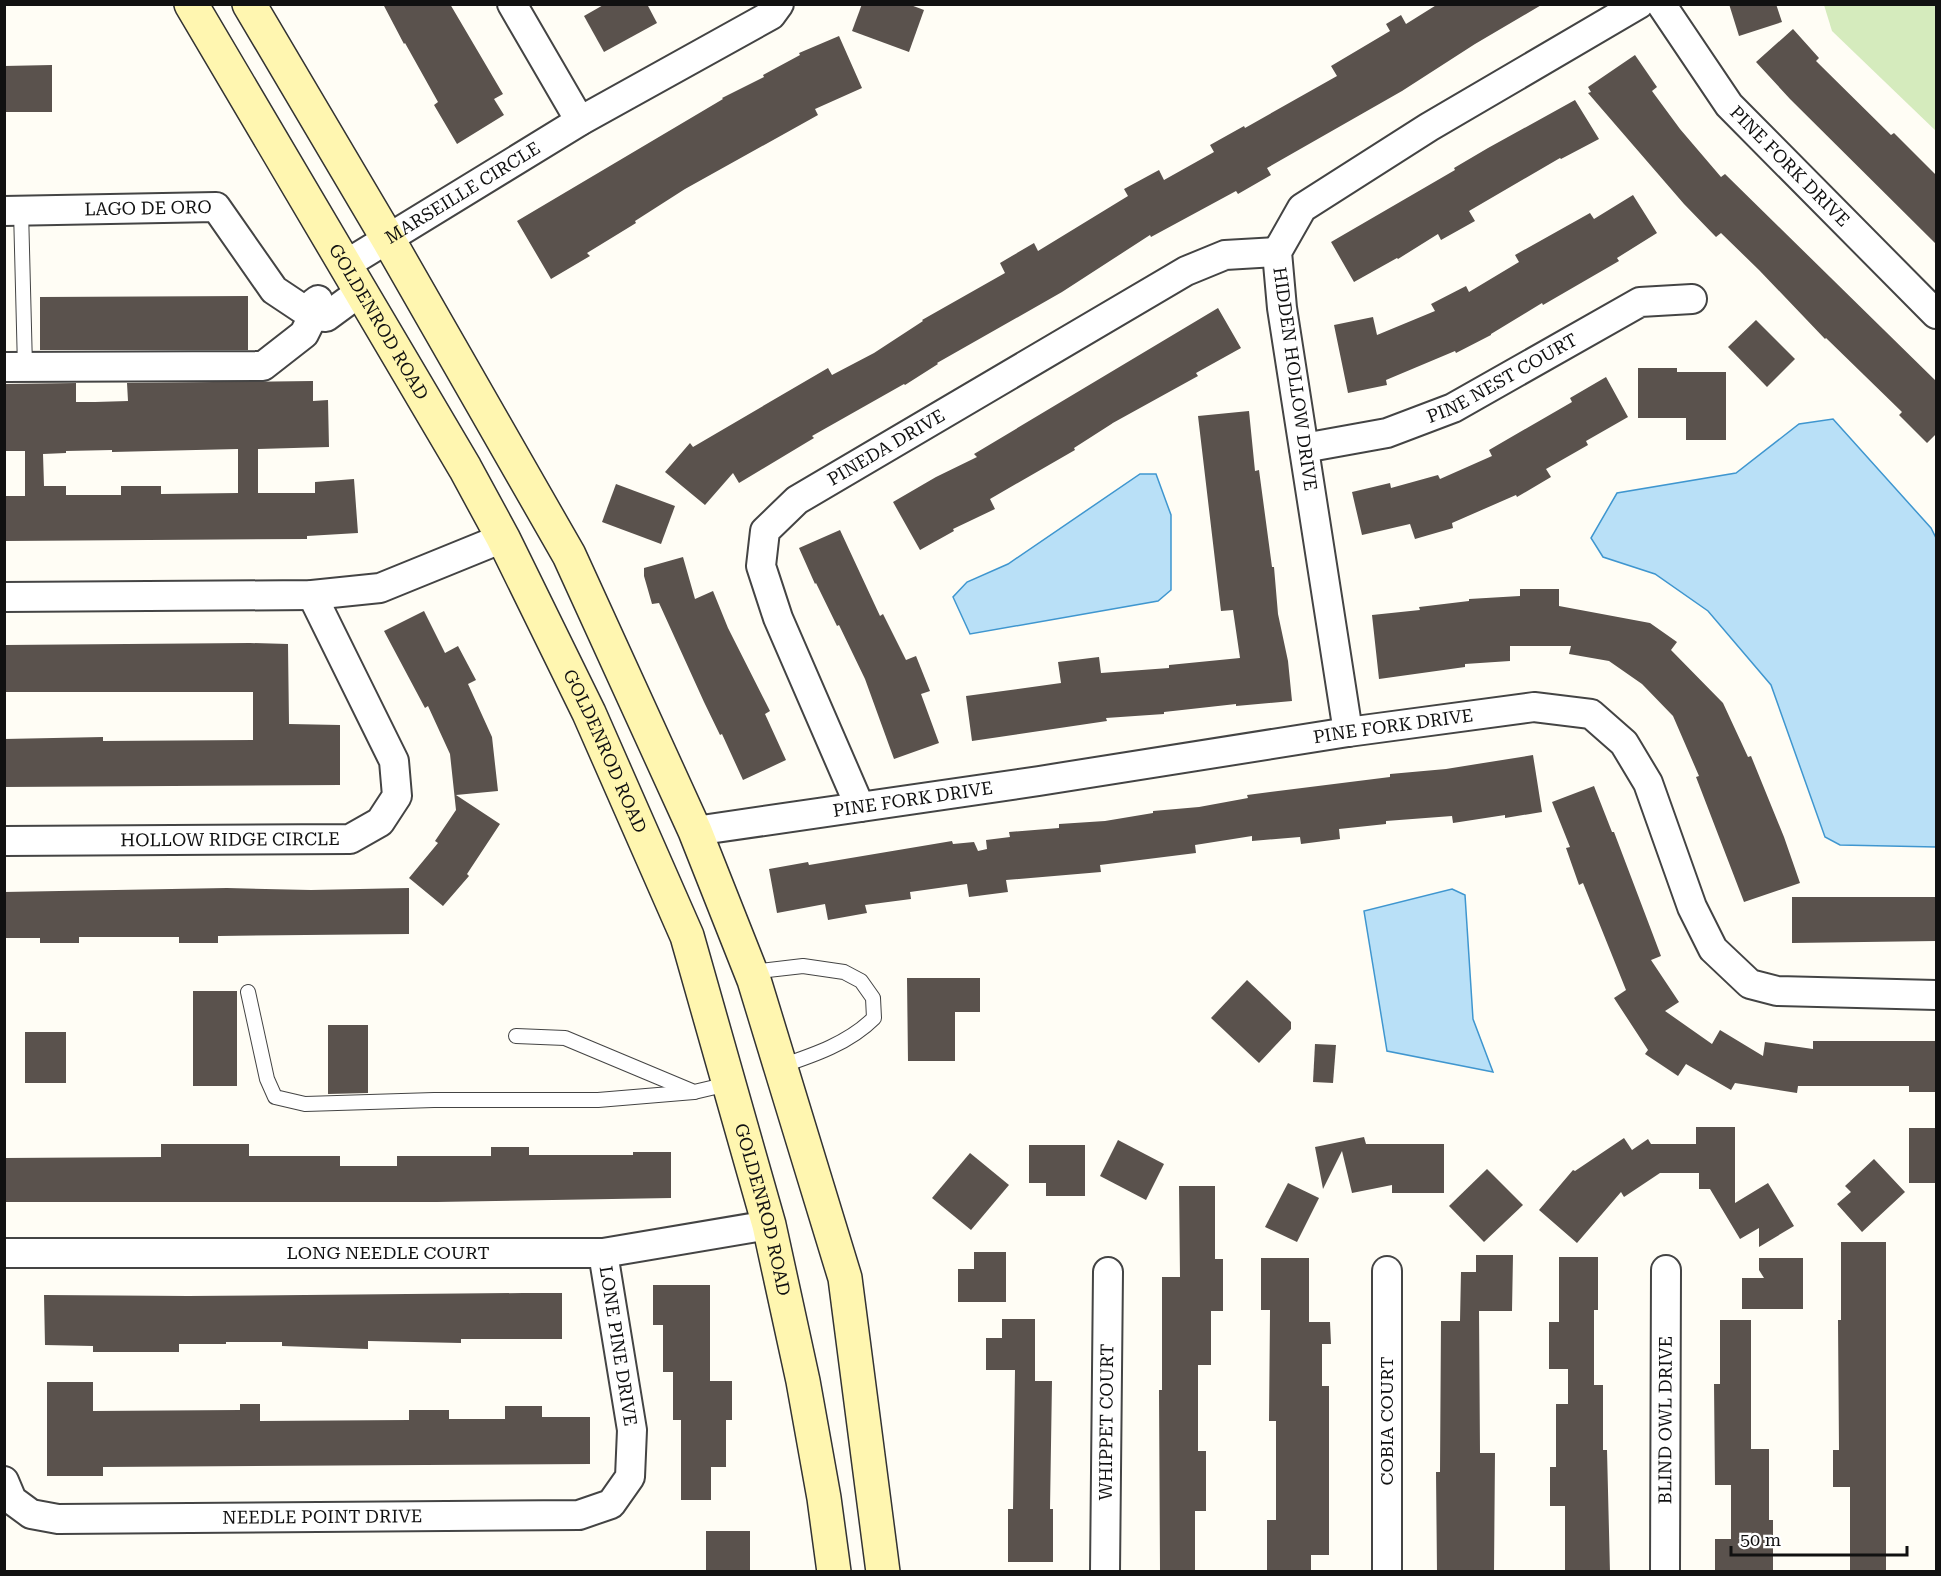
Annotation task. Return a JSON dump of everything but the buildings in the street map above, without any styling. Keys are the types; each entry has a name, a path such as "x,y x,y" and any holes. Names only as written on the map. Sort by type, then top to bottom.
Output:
{"main road":[{"name":"GOLDENROD ROAD","path":"191,4 465,468 503,538 589,713 687,936 769,1225 803,1381 824,1498 834,1572"},
{"path":"249,4 388,239 569,555 695,831 751,972 845,1278 883,1572"}],"street":[{"path":"512,4 580,121"},
{"name":"MARSEILLE CIRCLE","path":"352,278 388,239 580,121 771,15 779,4"},
{"name":"HIDDEN HOLLOW DRIVE","path":"1348,732 1282,308 1277,252 1302,208 1429,127 1639,4"},
{"name":"PINE FORK DRIVE","path":"1661,4 1729,105 1936,314"},
{"name":"LAGO DE ORO","path":"13,210 216,207 274,290 313,316"},
{"name":"PINEDA DRIVE","path":"860,807 778,618 761,566 765,531 797,500 1186,271 1225,255 1277,252"},
{"path":"15,367 263,366 304,334 313,316 314,303 352,278"},
{"name":"PINE NEST COURT","path":"1304,448 1387,433 1453,408 1640,302 1692,299"},
{"path":"4,597 312,595 380,588 503,538"},
{"name":"HOLLOW RIDGE CIRCLE","path":"4,841 350,839 380,822 397,796 394,761 312,595"},
{"name":"PINE FORK DRIVE","path":"695,831 1039,781 1348,732 1533,707 1591,714 1624,743 1648,783 1692,907 1713,949 1750,984 1777,991 1936,994"},
{"name":"LONG NEEDLE COURT","path":"4,1253 603,1253 769,1225"},
{"name":"LONE PINE DRIVE","path":"603,1253 633,1430 630,1477 611,1504"},
{"name":"BLIND OWL DRIVE","path":"1665,1572 1666,1270"},
{"name":"COBIA COURT","path":"1387,1271 1387,1572"},
{"name":"WHIPPET COURT","path":"1105,1572 1108,1272"},
{"name":"NEEDLE POINT DRIVE","path":"4,1481 12,1500 31,1514 58,1519 579,1515 611,1504"}],"lane":[{"path":"13,210 15,367"},
{"path":"751,972 803,966 844,972 861,981 873,998 874,1018 861,1031 811,1056 781,1066"},
{"path":"248,992 267,1079 275,1097 305,1104 434,1100 598,1100 694,1092 728,1084"},
{"path":"516,1036 565,1038 694,1092"}],"green space":[{"path":"1824,5 1936,5 1936,131 1832,31"}],"water":[{"path":"1833,419 1931,528 1936,538 1936,847 1840,845 1825,837 1771,685 1708,611 1655,574 1603,557 1591,538 1617,493 1736,473 1799,424"},
{"path":"1140,474 1156,474 1171,515 1171,590 1158,601 970,634 953,597 967,582 1008,564"},
{"path":"1452,889 1465,895 1473,1019 1493,1072 1387,1051 1364,911"}]}
